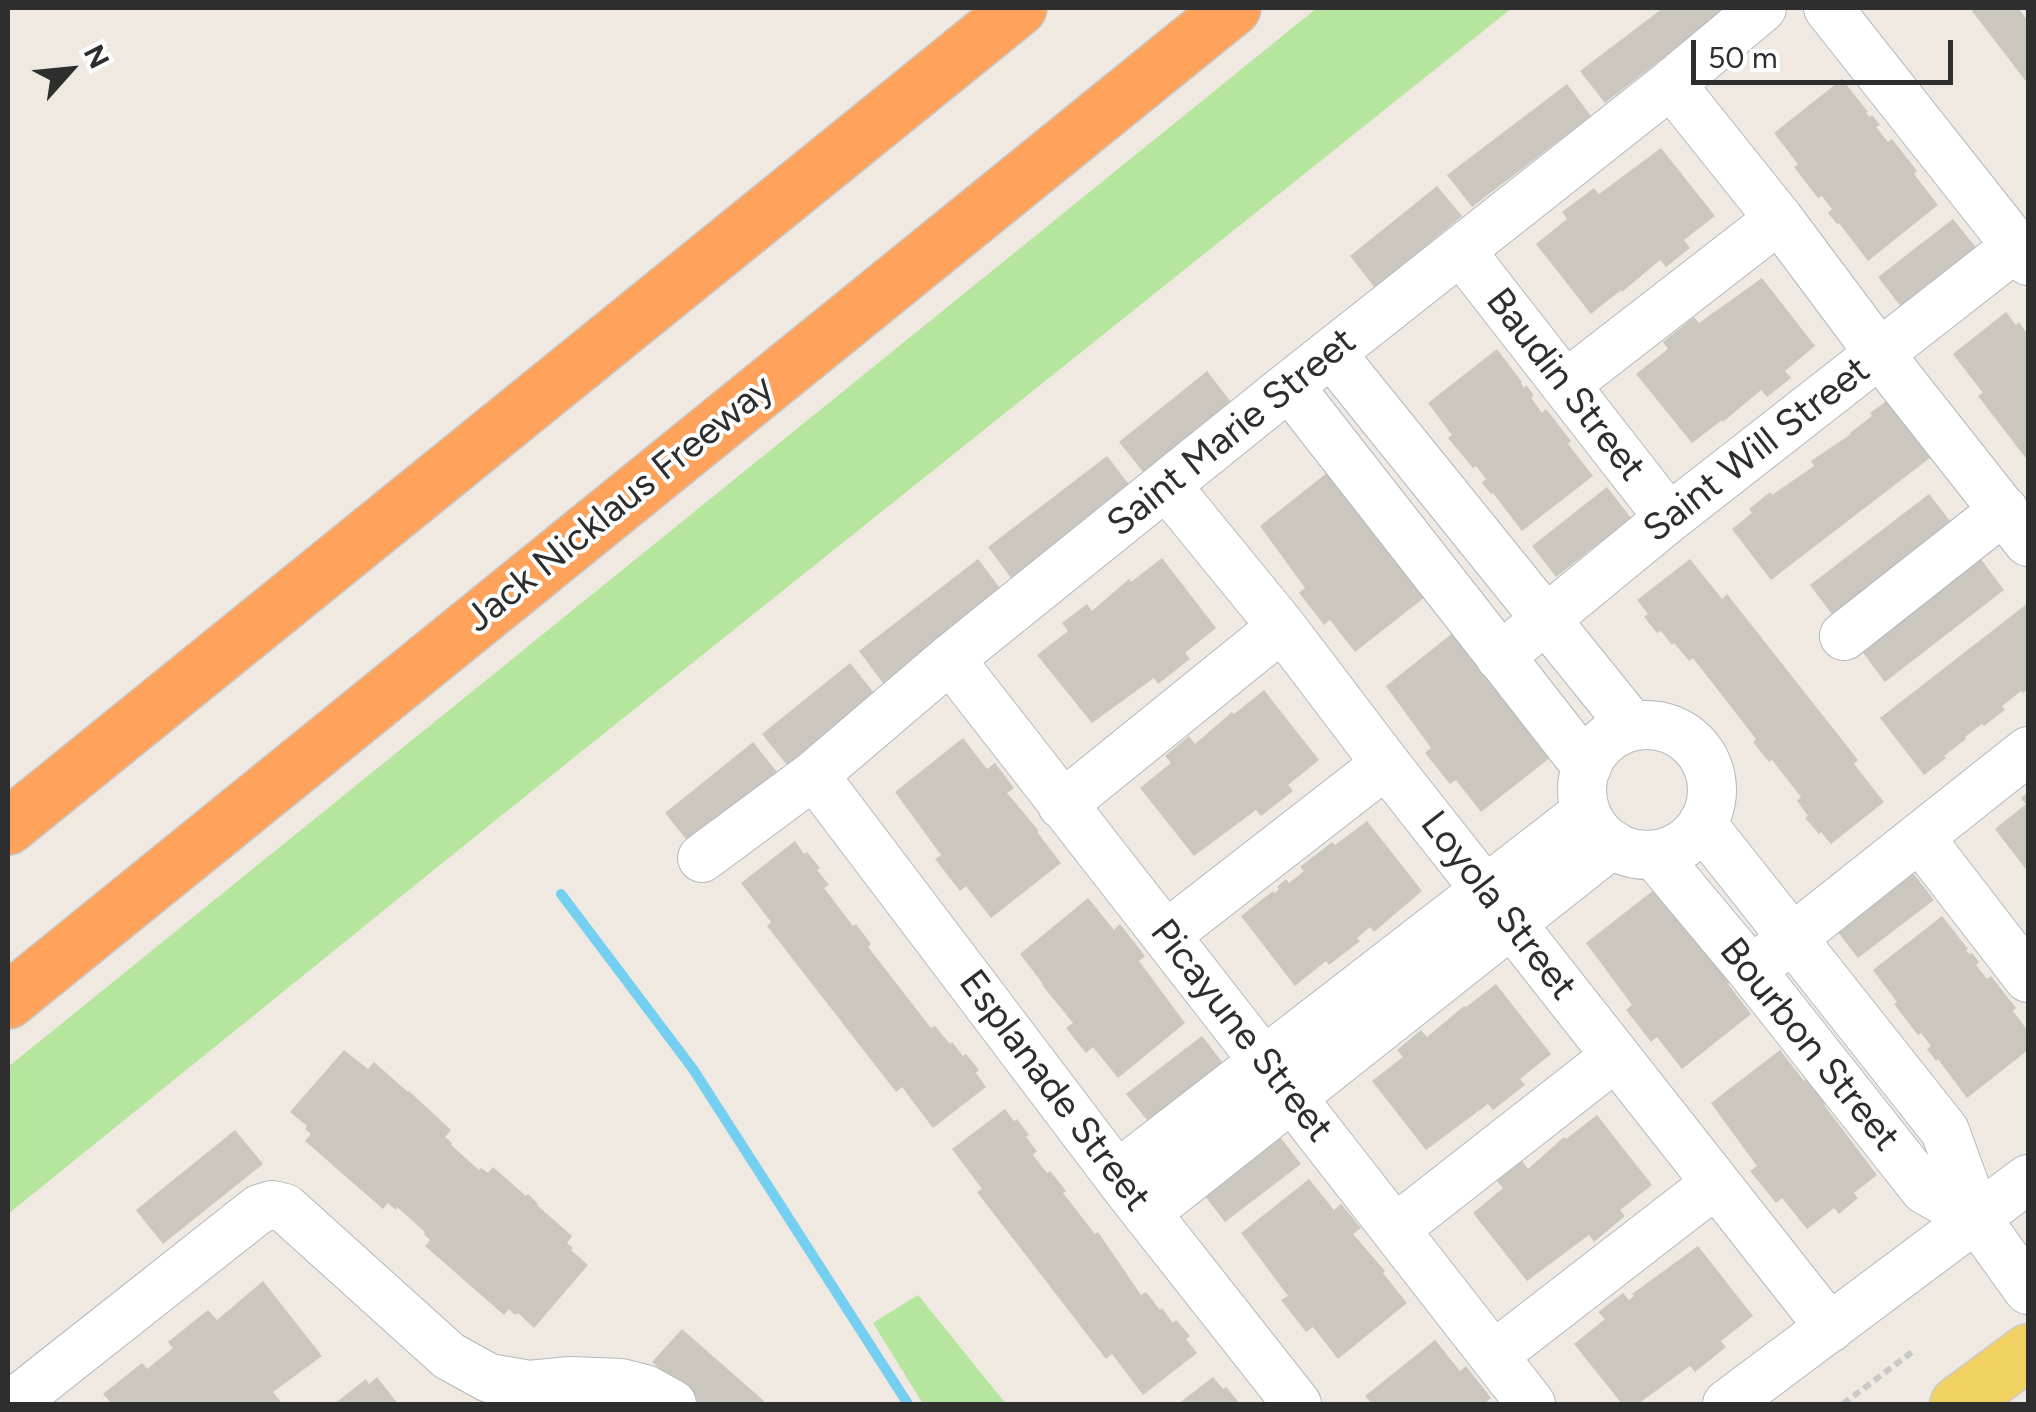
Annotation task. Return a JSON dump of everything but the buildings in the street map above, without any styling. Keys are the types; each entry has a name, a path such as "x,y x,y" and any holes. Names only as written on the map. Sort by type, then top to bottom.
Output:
{"highway":[{"path":"8,827 1019,8"},
{"name":"Jack Nicklaus Freeway","path":"8,1001 1234,8"}],"main road":[{"path":"1958,1404 2028,1352"}],"street":[{"name":"Saint Marie Street","path":"702,858 814,775 950,659 1762,8"},
{"path":"1828,8 2022,254"},
{"path":"1671,84 2016,526 1844,636"},
{"path":"1565,385 1779,219"},
{"name":"Baudin Street","path":"1461,251 1670,518"},
{"name":"Saint Will Street","path":"1500,657 1880,353 2022,254"},
{"path":"1331,353 1632,726"},
{"name":"Bourbon Street","path":"1289,386 1500,657 1610,819 1751,970 1925,1190 1977,1219"},
{"name":"Loyola Street","path":"1166,485 1830,1328"},
{"path":"1062,805 1282,628"},
{"name":"Picayune Street","path":"950,659 1530,1404"},
{"path":"1654,725 1676,731 1694,745 1710,770 1713,792 1708,815 1696,834 1678,848 1610,819 1598,748 1611,736 1632,726 1654,725"},
{"path":"1751,970 2028,752"},
{"path":"1166,935 1386,764"},
{"name":"Esplanade Street","path":"814,775 1116,1175 1298,1404"},
{"path":"1146,1213 1278,1080 1610,819"},
{"name":"Bourbon Street","path":"1702,824 1945,1132 1977,1219 2028,1290"},
{"path":"1920,838 2027,972"},
{"path":"1395,1229 1616,1056"},
{"path":"1116,1175 1278,1080"},
{"path":"1726,1404 2028,1179"},
{"path":"1494,1355 1716,1184"},
{"path":"12,1404 259,1209 272,1205 285,1208 449,1356 489,1378 529,1384 621,1383 645,1389 672,1404"}],"path":[{"path":"1843,1404 1912,1352"}],"green space":[{"path":"1317,8 1512,8 8,1214 8,1067"},
{"path":"918,1295 1006,1404 923,1404 873,1323"}],"waterway":[{"path":"561,894 693,1069 908,1404"}]}
